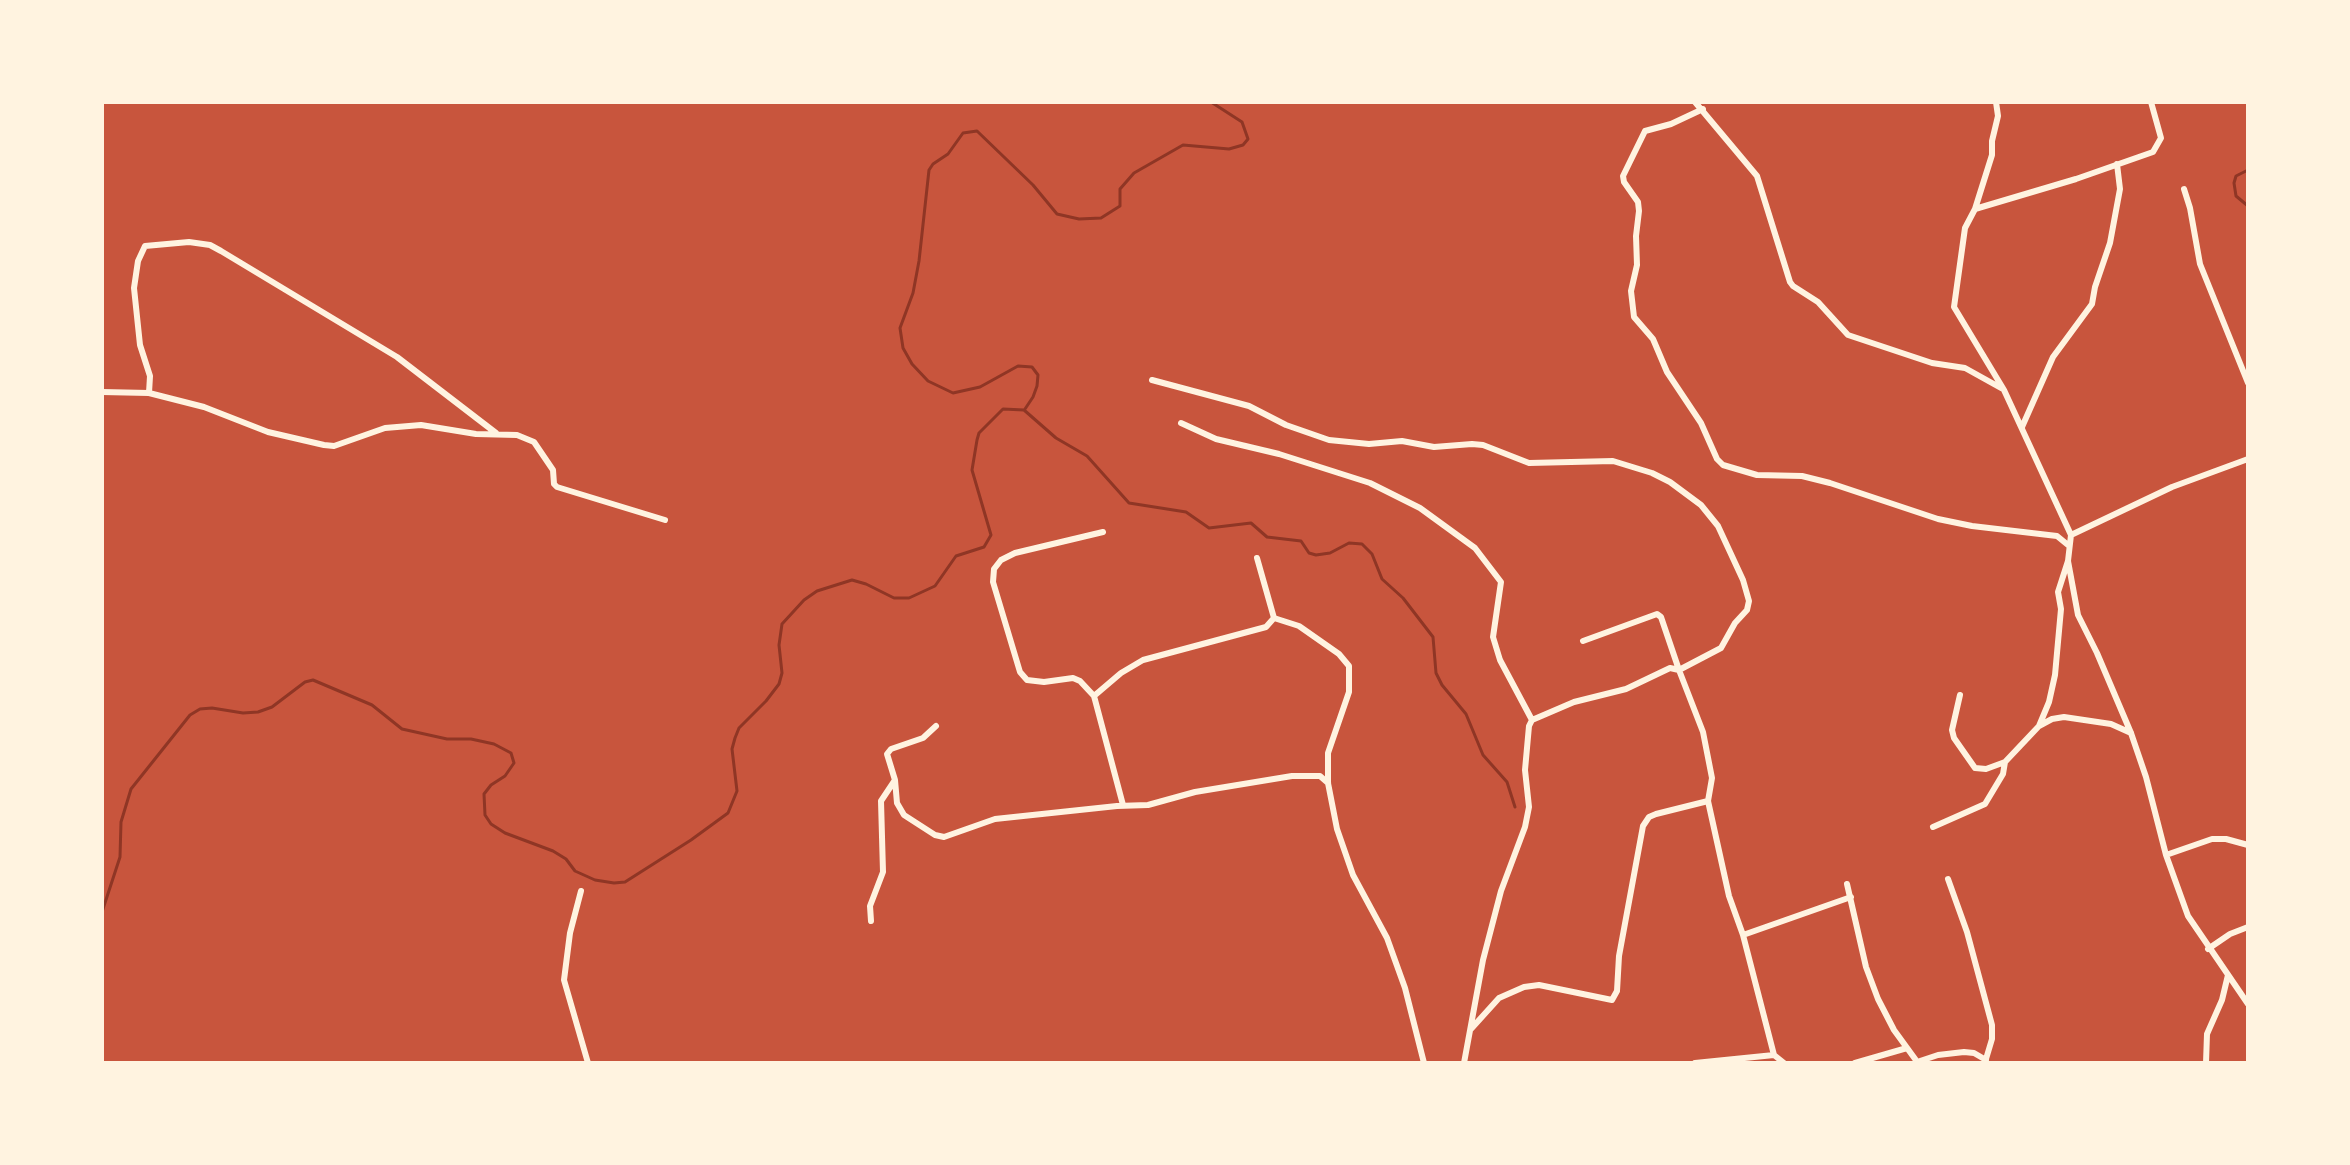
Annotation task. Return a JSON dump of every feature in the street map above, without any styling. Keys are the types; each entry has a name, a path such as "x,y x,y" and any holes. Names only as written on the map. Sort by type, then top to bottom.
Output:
{"street":[{"path":"1695,102 1757,176 1793,286 1818,302 1848,335 1932,363 1970,370 2004,390"},
{"path":"1996,102 1998,116 1992,155 1975,209 1965,228 1954,307 2004,390 2071,535 2068,561 2078,615 2131,733 2166,855 2188,916 2248,1004"},
{"path":"1975,209 2147,155 2158,146 2160,131 2151,102"},
{"path":"1703,109 1671,124 1645,131 1623,176 1638,202 1637,265 1631,291 1634,317 1658,347 1667,372 1701,423 1717,459 1723,465 1757,475 1793,475 1830,483 1938,519 2057,536 2068,545"},
{"path":"2022,427 2053,357 2092,304 2110,243 2120,189 2117,164"},
{"path":"2184,189 2200,264 2248,383"},
{"path":"149,393 150,376 140,345 134,288 138,261 145,246 189,242 210,245 221,251 397,357 496,433"},
{"path":"1152,380 1249,406 1286,425 1329,440 1369,444 1402,441 1434,447 1483,445 1529,463 1613,461 1652,473 1701,505 1718,526 1743,580 1749,601 1747,610 1735,623 1721,648 1679,670 1670,668 1626,689 1574,702 1532,720 1525,770 1529,807 1525,827 1501,891 1483,960 1464,1063"},
{"path":"102,392 149,393 204,407 268,432 324,445 334,446 385,428 421,425 476,434 526,437 534,442 553,470 557,487 665,520"},
{"path":"1181,423 1216,439 1279,454 1370,483 1420,508 1475,548 1501,582 1493,637 1500,660 1532,720"},
{"path":"2071,535 2172,487 2248,459"},
{"path":"1103,532 1015,553 1001,560 993,575 1020,672 1032,682 1073,678 1094,696 1123,805"},
{"path":"1257,558 1274,618"},
{"path":"2039,726 2055,675 2061,609 2058,592 2068,561"},
{"path":"1583,641 1657,614 1661,617 1710,758 1712,778 1708,801 1729,896 1743,935 1774,1055 1784,1063"},
{"path":"1094,696 1121,673 1143,660 1266,627 1274,618"},
{"path":"1274,618 1299,626 1339,654 1349,666 1349,692 1328,753 1328,783 1337,829 1353,875 1387,938 1405,988 1424,1063"},
{"path":"1960,695 1952,730 1975,768 1986,769 2005,762 2039,726 2052,719 2064,717 2111,724 2131,733"},
{"path":"936,726 923,738 891,749 887,754 895,780 897,803 904,815 935,835 944,837 995,819 1148,805 1195,792 1292,776 1320,776 1328,783"},
{"path":"1933,827 1985,804 2003,774 2005,762"},
{"path":"871,921 870,906 883,872 881,801 895,780"},
{"path":"1471,1029 1499,998 1524,987 1539,985 1612,1000 1617,991 1619,956 1643,826 1649,817 1656,814 1708,801"},
{"path":"2166,855 2212,839 2248,845"},
{"path":"1847,884 1866,967 1878,999 1894,1030 1917,1063 1938,1055 1964,1052 1974,1053 1986,1061 1992,1025 1967,932 1948,879"},
{"path":"581,891 570,933 564,980 588,1063"},
{"path":"1743,935 1851,897"},
{"path":"2208,949 2230,934 2248,927"},
{"path":"2206,1063 2207,1034 2222,1000 2228,975"},
{"path":"1855,1063 1907,1048"},
{"path":"1701,1062 1774,1055"}],"waterway":[{"path":"1025,409 1037,386 1038,375 1032,367 1018,366 980,387 953,393 928,381 912,364 903,348 900,328 913,293 919,261 929,170 948,154 963,133 977,131 1033,185 1057,214 1079,219 1101,218 1120,206 1120,189 1134,173 1183,145 1229,149 1243,145 1248,139 1242,122 1211,102"},
{"path":"2248,170 2236,176 2234,183 2236,196 2248,206"},
{"path":"102,912 120,857 121,822 131,789 190,715 200,709 212,708 258,712 272,707 305,682 313,680 372,705 402,729 447,739 471,739 494,744 511,753 514,763 505,776 484,794 485,815 491,824 505,833 553,851 566,859 575,871 595,880 625,882 728,813 737,791 732,749 735,738 739,728 779,684 782,673 779,645 782,624 804,600 817,591 852,580 894,598 909,598 935,586 956,556 984,547 991,535 972,470 979,433 1003,409 1024,410"},
{"path":"1024,410 1056,438 1087,456 1129,503 1186,512 1209,528 1251,523 1267,537 1301,541 1309,553 1316,555 1330,553 1349,543 1362,544 1372,554 1382,579 1403,598 1433,637 1436,673 1466,714 1483,755 1507,782 1515,807"}]}
